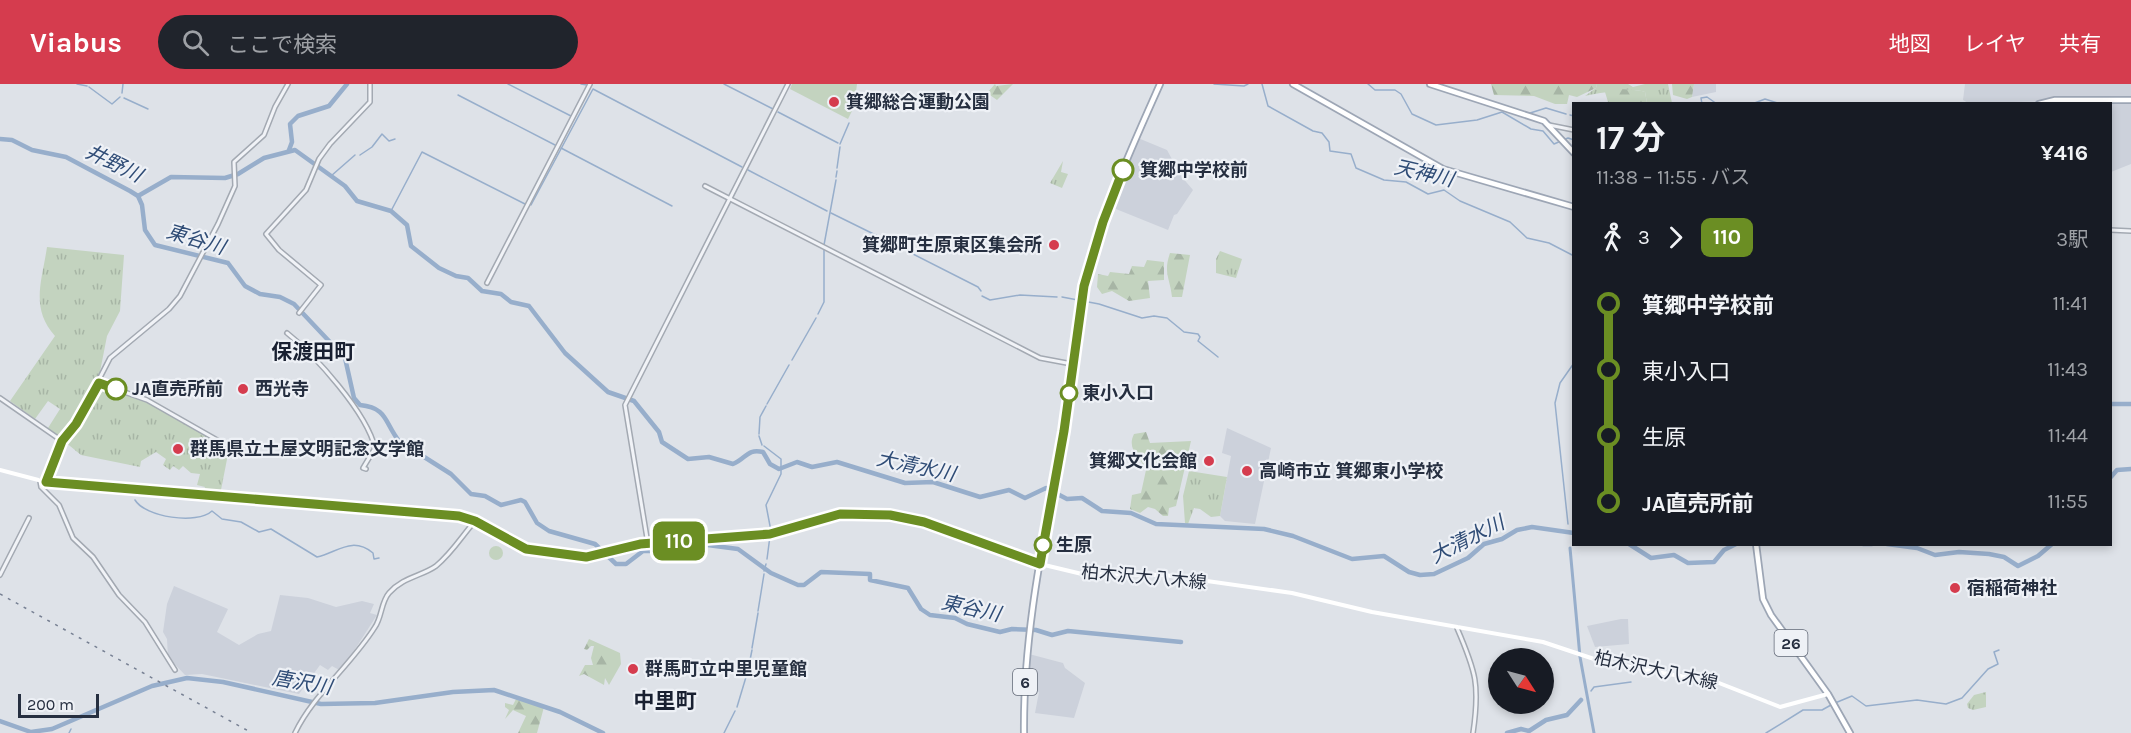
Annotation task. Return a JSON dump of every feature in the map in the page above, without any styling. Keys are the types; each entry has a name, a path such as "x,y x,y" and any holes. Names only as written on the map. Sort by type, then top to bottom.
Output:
{"main road":[{"name":"6","path":"1024,733 1029,629 1082,300 1104,221 1136,136 1160,84"},
{"path":"1293,84 1435,166 1572,206"},
{"path":"1430,84 1549,125 1572,151"},
{"path":"2047,102 2055,100 2069,102"},
{"path":"2094,102 2131,100"},
{"name":"柏木沢大八木線","path":"0,470 46,482 452,515 475,521 526,549 575,557 648,544 770,534 840,514 890,515 924,522 1040,564 1083,574 1165,575 1292,593 1457,628 1543,642 1609,663 1719,683 1780,707 1828,694"},
{"name":"26","path":"1756,546 1763,599 1777,624 1828,694 1850,733"}],"street":[{"path":"46,482 62,441 76,424 112,355 175,303 226,207 236,178 233,172 238,158 265,133 274,107 288,84"},
{"path":"300,312 321,285 279,250 266,234 306,190 316,165 330,144 370,102 370,84"},
{"path":"488,283 590,84"},
{"path":"648,544 624,410 627,399 788,84"},
{"path":"1549,125 1572,130"},
{"path":"705,186 1040,358 1073,365"},
{"path":"2112,230 2131,231"},
{"path":"287,333 307,349 333,380 372,436 375,448 363,468 366,469"},
{"path":"99,383 147,400 233,449"},
{"path":"0,398 62,441"},
{"path":"40,481 41,487 59,506 73,538 93,557 119,595 145,622 175,670"},
{"path":"0,575 29,518"},
{"path":"296,733 314,703 336,680 375,627 388,593 412,575 434,567 452,550 475,521"},
{"path":"1457,628 1476,675 1476,714 1473,733"}],"shaded area":[{"path":"1694,84 1716,84 1716,92 1692,97"},
{"path":"1965,84 2131,84 2131,99 2009,102 1966,102 1963,100"},
{"path":"2112,103 2131,103 2131,164 2112,172"},
{"path":"1138,138 1167,150 1181,176 1193,190 1174,215 1168,230 1111,207"},
{"name":"高崎市立 箕郷東小学校","path":"1227,428 1271,448 1255,524 1225,521 1220,516 1231,456 1222,453"},
{"path":"174,586 228,609 217,632 239,645 258,634 271,631 280,595 308,598 336,607 362,601 374,604 370,613 377,615 341,671 332,666 328,670 320,665 299,694 202,674 185,675 168,657 167,639 163,632 167,604"},
{"path":"1628,619 1629,644 1595,647 1587,626"},
{"path":"1029,654 1063,663 1065,668 1085,683 1074,718 1035,713 1039,692 1026,689"}],"green space":[{"name":"箕郷総合運動公園","path":"792,84 857,84 854,107 848,119 790,89"},
{"path":"995,84 996,86 1013,84 997,100 987,93"},
{"path":"1491,84 1597,84 1596,88 1577,97 1569,95 1567,104 1555,104 1534,96 1494,95"},
{"path":"1597,84 1628,84 1633,87 1645,84 1668,84 1672,102 1647,102 1645,92 1632,90 1585,96 1596,88"},
{"path":"1672,84 1694,84 1692,97 1687,99 1673,95"},
{"path":"1611,88 1638,90 1645,92 1647,102 1608,102 1605,92"},
{"path":"1063,161 1061,172 1068,174 1062,188 1050,183"},
{"path":"47,247 124,255 120,311 107,336 98,382 144,400 229,449 220,495 203,494 205,487 197,485 200,474 191,473 183,466 179,470 173,466 170,470 163,465 166,459 156,452 141,461 140,467 81,455 48,428 60,409 48,401 35,419 10,401 55,336 47,326 40,304"},
{"path":"1220,251 1242,259 1236,278 1216,273 1216,259"},
{"path":"1170,253 1190,255 1182,297 1172,297 1167,271"},
{"path":"1147,260 1164,262 1164,280 1148,281 1150,298 1129,301 1112,291 1102,294 1097,287 1098,274 1108,276 1110,272 1129,274 1132,266 1144,267"},
{"path":"1146,432 1150,443 1191,441 1176,506 1169,508 1168,516 1163,516 1155,509 1148,507 1140,513 1130,509 1132,495 1141,493 1146,470 1133,449 1132,440 1134,434"},
{"path":"1189,471 1227,477 1220,516 1211,517 1200,509 1194,508 1188,524 1185,523 1183,496"},
{"path":"496,546 501,548 503,553 501,558 496,560 491,558 489,553 491,548"},
{"path":"589,639 620,653 621,664 609,685 605,678 604,685 584,674 579,676 585,665 593,665 591,658 594,646 587,650 584,649"},
{"path":"1986,692 1986,707 1973,710 1968,708 1967,704 1974,695"},
{"path":"516,699 544,707 537,733 518,733 526,716 513,710 505,719 509,710 505,707 505,703 513,705"}],"waterway":[{"path":"77,84 87,86"},
{"path":"122,93 123,84"},
{"name":"井野川","path":"289,150 292,142 290,124 298,116 329,106 347,84"},
{"path":"508,84 571,116"},
{"path":"581,84 587,85"},
{"path":"724,84 773,109"},
{"name":"天神川","path":"1214,84 1244,86 1248,84"},
{"name":"天神川","path":"1262,84 1268,106 1313,131 1322,133 1329,142 1330,151 1351,154 1356,168 1384,180 1406,182 1428,194 1444,190 1460,201 1510,222 1527,238 1549,243 1572,255"},
{"name":"井野川","path":"1368,84 1375,90 1395,90 1401,94 1412,114 1436,125 1477,120 1502,112 1531,129 1543,131 1554,144 1568,138 1572,139"},
{"path":"89,87 112,104 120,97"},
{"path":"531,205 593,89 742,167"},
{"path":"458,95 555,145"},
{"path":"1702,102 1701,98 1707,97 1714,102"},
{"path":"124,98 148,109"},
{"path":"1757,102 1765,99 1775,102"},
{"path":"1527,114 1546,108 1566,114"},
{"path":"778,112 838,143"},
{"path":"840,144 849,123"},
{"path":"360,155 372,147 382,134 389,141 395,139"},
{"name":"東谷川","path":"0,139 12,140 32,150 66,157 138,196 142,205 145,230 155,245 228,263 245,286 260,294 280,297 294,304 345,358 354,398 360,405 376,409 381,413 399,441 451,474 471,494 485,496 501,505 521,500 525,502 537,523 549,531 595,544 616,564 626,564 643,551 668,551 700,544 738,549 771,573 798,585 804,585 821,572 870,574 870,580 908,588 921,609 930,615 955,618 967,624 1000,632 1012,629 1036,630 1052,635 1068,631 1181,642"},
{"path":"837,168 840,147"},
{"path":"561,148 672,206"},
{"name":"大清水川","path":"138,196 171,177 225,178 238,174 264,158 295,150 345,186 357,201 391,211 407,225 411,246 439,268 456,276 468,278 482,291 501,294 511,302 529,306 565,353 608,392 634,401 659,432 662,442 688,459 709,457 733,464 753,451 758,451 763,452 770,464 779,469 797,462 812,467 837,462 905,483 933,482 980,497 1009,490 1025,498 1046,488 1067,499 1082,498 1102,511 1131,513 1156,524 1264,529 1293,536 1352,559 1384,556 1409,572 1420,575 1434,574 1468,558 1484,544 1502,539 1517,530 1532,527 1572,533"},
{"path":"391,211 422,152 525,204"},
{"path":"331,176 355,155"},
{"path":"748,170 827,211"},
{"path":"836,177 837,171"},
{"path":"824,245 836,180"},
{"path":"831,213 904,249"},
{"path":"818,314 824,302 824,250"},
{"path":"907,251 978,287 981,291"},
{"path":"982,296 990,300 1020,295 1057,297"},
{"path":"1062,297 1099,304 1142,318 1154,316 1167,318 1184,332 1198,334 1200,337 1198,341 1218,357"},
{"path":"792,360 816,318"},
{"path":"767,404 789,365"},
{"path":"1568,524 1555,403 1560,383 1572,366"},
{"name":"天神川","path":"2112,404 2131,404"},
{"path":"759,434 760,417 766,406"},
{"path":"759,436 762,445"},
{"path":"764,446 781,459 781,474 766,505 771,531"},
{"name":"大清水川","path":"2112,476 2117,470 2131,469"},
{"path":"135,500 149,511 160,515 195,518 212,511 222,519 241,522 259,532 271,529 317,557 352,545 365,548 373,553 374,559 379,558"},
{"path":"767,559 770,536"},
{"name":"大清水川","path":"1632,546 1651,558 1674,555 1688,563 1714,562 1724,550 1732,546"},
{"name":"大清水川","path":"1902,546 1917,548 1935,555 1959,552 1989,554 2004,557 2018,566 2038,556 2050,546"},
{"path":"1570,548 1580,657 1594,733"},
{"name":"東谷川","path":"764,571 766,564"},
{"path":"758,611 764,574"},
{"path":"752,648 758,613"},
{"path":"747,675 752,650"},
{"path":"1835,703 1852,696 1866,706 1917,700 1946,704 1962,698 1988,669 1998,664 1994,652 1999,650"},
{"path":"737,707 746,677"},
{"name":"唐沢川","path":"0,721 31,732 52,729 152,686 187,678 223,682 321,704 375,703 453,692 494,690 560,712 603,733"},
{"path":"1591,691 1594,687 1631,682"},
{"path":"1507,733 1521,729 1529,731 1546,720 1567,715 1581,700"},
{"path":"1766,733 1803,710 1822,710 1831,705"},
{"path":"724,733 735,711"},
{"path":"69,733 71,729"}],"railway":[{"path":"0,594 252,733"}],"bus line":[{"name":"110","path":"116,389 99,383 76,424 62,441 46,482 459,516 475,521 526,549 575,557 592,556 640,544 770,534 840,514 890,515 924,522 1040,564 1064,431 1084,286 1103,222 1123,170"}],"place":[{"name":"箕郷総合運動公園","path":"834,102"},
{"name":"箕郷中学校前","path":"1123,170"},
{"name":"箕郷町生原東区集会所","path":"1054,245"},
{"name":"JA直売所前","path":"116,389"},
{"name":"西光寺","path":"243,389"},
{"name":"東小入口","path":"1069,393"},
{"name":"群馬県立土屋文明記念文学館","path":"178,449"},
{"name":"箕郷文化会館","path":"1209,461"},
{"name":"高崎市立 箕郷東小学校","path":"1247,471"},
{"name":"生原","path":"1043,545"},
{"name":"宿稲荷神社","path":"1955,588"},
{"name":"群馬町立中里児童館","path":"633,669"}],"district":[{"name":"保渡田町","path":"313,352"},
{"name":"中里町","path":"665,701"}]}
